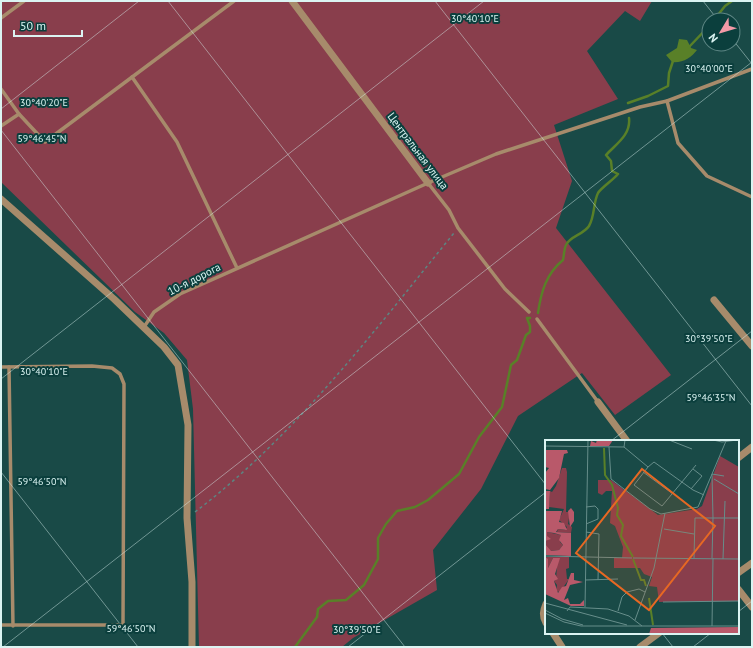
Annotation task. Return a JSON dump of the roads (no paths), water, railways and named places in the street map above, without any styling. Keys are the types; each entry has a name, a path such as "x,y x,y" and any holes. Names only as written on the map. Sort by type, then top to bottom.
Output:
{"street":[{"name":"Центральная улица","path":"292,1 428,183"},
{"path":"1,199 114,298 164,347 178,365 188,425 187,518 192,582 192,647"},
{"path":"714,300 752,346"},
{"path":"598,402 626,440"},
{"path":"739,457 752,447"},
{"path":"739,572 752,562"},
{"path":"739,590 752,607"},
{"path":"545,606 543,611 543,618 545,621"},
{"path":"554,634 562,647"},
{"path":"640,647 658,634"}],"lane":[{"path":"1,18 24,1"},
{"path":"1,89 19,114 45,142 234,1"},
{"name":"10-я дорога","path":"144,327 154,312 180,294 496,154 640,107 667,101 752,69"},
{"path":"132,77 177,142 237,268"},
{"path":"667,101 678,143 707,176 752,197"},
{"path":"1,126 19,114"},
{"name":"Центральная улица","path":"428,183 449,210 458,228 505,289 529,312"},
{"path":"537,319 598,402"},
{"path":"1,367 92,366 112,368 120,374 124,384 123,625 1,625"},
{"path":"9,367 13,626"}],"waterway":[{"path":"720,12 732,1"},
{"path":"689,47 701,34"},
{"path":"628,103 648,96 668,86 669,73 673,61"},
{"path":"538,313 545,284 552,271 563,260 566,245 570,240 583,232 589,226 598,193 618,174 612,171 611,161 606,155 622,139 628,129 629,118"},
{"path":"295,647 317,617 318,609 328,601 346,600 364,585 378,559 378,538 386,524 397,511 415,507 428,500 459,474 479,437 502,407 511,365 517,360 526,335 530,332 530,326 527,318 530,318"}]}
